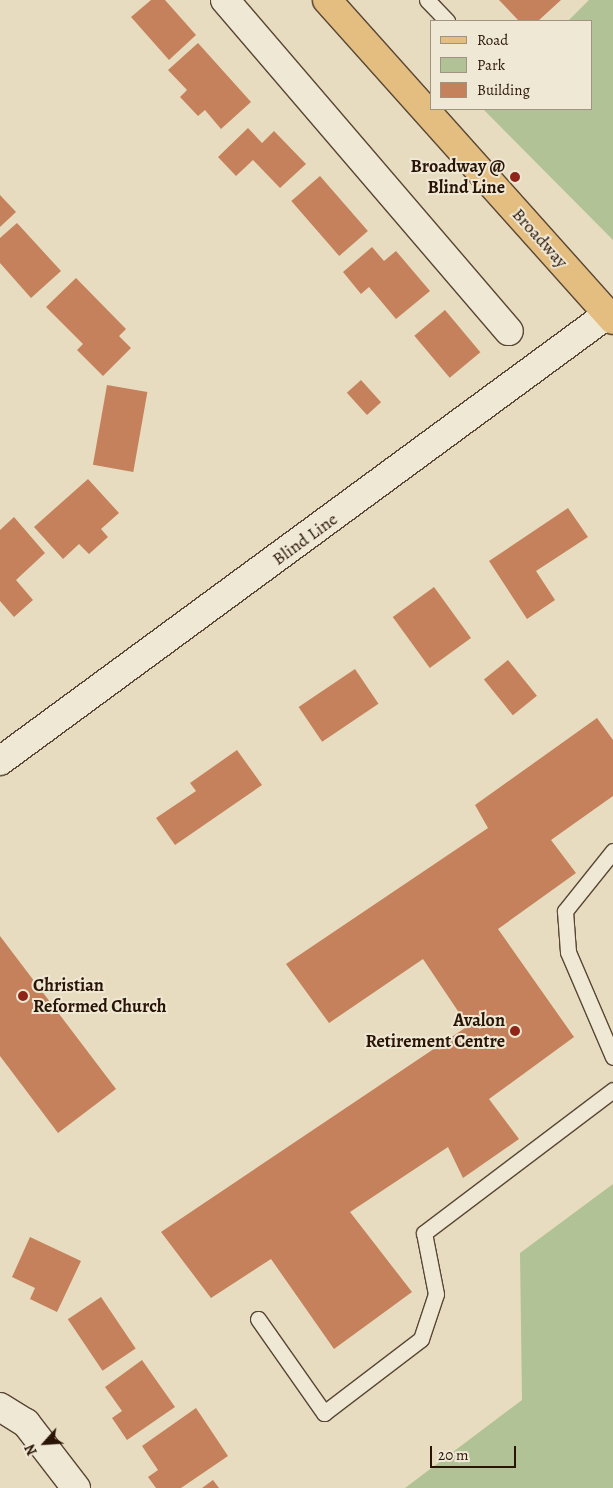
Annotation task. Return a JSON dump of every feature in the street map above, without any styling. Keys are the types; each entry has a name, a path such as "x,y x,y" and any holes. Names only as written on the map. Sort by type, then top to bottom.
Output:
{"main road":[{"name":"Broadway","path":"327,0 430,104"},
{"name":"Broadway","path":"442,116 610,317"}],"street":[{"path":"225,0 509,331"},
{"name":"Blind Line","path":"0,761 610,317"},
{"path":"0,1407 26,1423 76,1488"}],"lane":[{"path":"427,0 446,20"},
{"path":"613,851 565,911 568,952 613,1057"},
{"path":"258,1320 324,1413 421,1339 436,1294 424,1233 613,1090"}],"green space":[{"path":"589,0 613,0 613,240 484,110 593,110 593,20 569,20"},
{"path":"613,1184 613,1488 405,1488 522,1400 520,1253"}],"building":[{"path":"151,0 165,0 196,35 169,60 131,17"},
{"path":"499,0 561,0 539,20 518,20"},
{"path":"198,43 251,102 221,129 205,110 198,116 180,97 187,90 168,70"},
{"path":"248,128 262,143 274,131 306,164 280,188 253,160 236,176 218,157"},
{"path":"320,176 368,231 339,256 291,201"},
{"path":"0,195 16,212 0,227"},
{"path":"17,223 61,271 31,298 0,263 0,238"},
{"path":"372,247 384,261 396,251 430,291 396,319 369,287 361,294 343,272"},
{"path":"76,278 126,329 119,336 131,348 103,376 77,350 83,344 46,307"},
{"path":"445,310 480,352 450,378 414,336"},
{"path":"361,380 381,402 367,415 347,393"},
{"path":"107,385 147,392 133,472 93,465"},
{"path":"88,479 119,513 101,529 108,537 89,554 79,544 63,559 34,527"},
{"path":"568,508 588,537 536,571 555,600 527,619 489,561"},
{"path":"14,517 45,553 16,580 33,600 14,617 0,601 0,530"},
{"path":"434,587 471,638 430,668 393,617"},
{"path":"508,660 537,696 513,715 484,680"},
{"path":"355,669 378,704 322,742 299,707"},
{"name":"Avalon Retirement Centre","path":"597,718 613,740 613,796 551,840 576,873 498,929 574,1037 489,1099 519,1139 463,1178 448,1147 350,1212 412,1292 334,1349 271,1259 211,1298 161,1232 468,1026 423,959 329,1023 286,964 488,828 475,805"},
{"path":"237,750 262,785 175,845 156,818 196,791 190,783"},
{"name":"Christian Reformed Church","path":"0,936 116,1089 58,1133 0,1056"},
{"path":"30,1237 81,1261 57,1312 30,1299 35,1288 12,1277"},
{"path":"101,1297 136,1348 103,1371 68,1319"},
{"path":"142,1360 175,1407 127,1440 112,1418 122,1411 105,1387"},
{"path":"196,1408 228,1456 181,1488 156,1488 148,1477 158,1470 142,1446"},
{"path":"213,1480 219,1488 202,1488"}],"place":[{"name":"Broadway @ Blind Line","path":"515,177"},
{"name":"Christian Reformed Church","path":"23,996"},
{"name":"Avalon Retirement Centre","path":"515,1031"}]}
